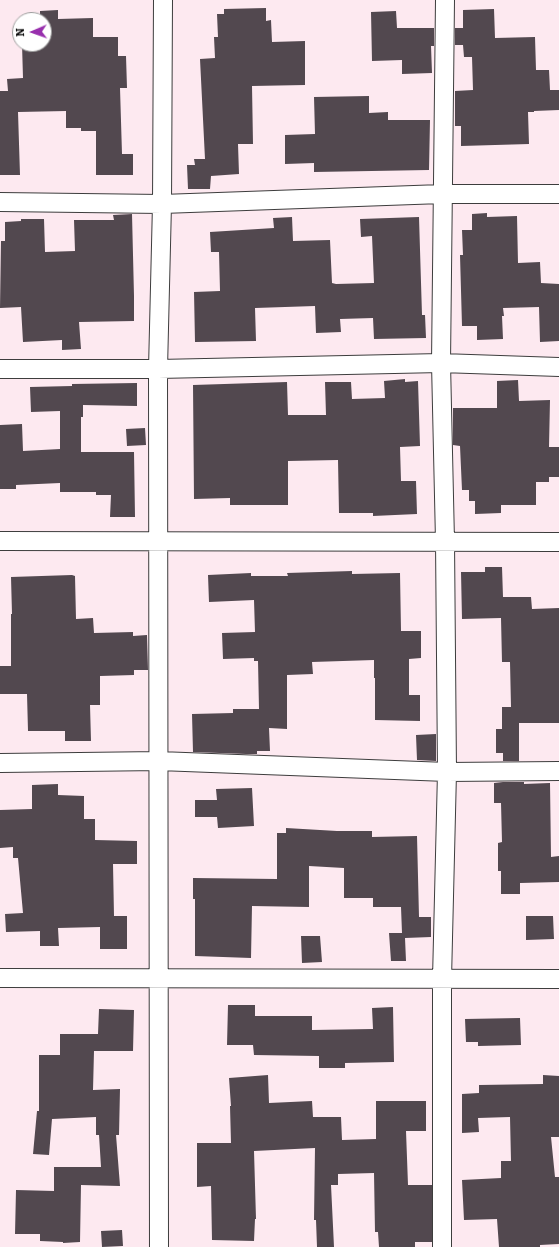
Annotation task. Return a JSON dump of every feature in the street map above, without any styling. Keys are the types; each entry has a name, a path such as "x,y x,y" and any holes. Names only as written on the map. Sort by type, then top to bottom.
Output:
{"street":[{"path":"159,1247 158,369 162,204 163,0"},
{"path":"442,1247 442,979 447,772 445,541 441,363 442,194 446,0"},
{"path":"0,202 162,204 442,194 559,194"},
{"path":"0,369 158,369 441,363 559,366"},
{"path":"0,541 559,542"},
{"path":"0,763 159,761 447,772 559,771"},
{"path":"0,978 559,979"}],"building":[{"path":"266,8 266,21 271,20 272,42 305,41 305,85 252,86 253,144 238,144 239,174 211,176 210,189 188,189 187,165 195,165 194,159 205,159 200,59 215,58 214,37 218,37 217,14 224,14 224,9"},
{"path":"494,9 495,38 535,37 536,70 549,70 550,90 559,90 559,110 528,112 529,144 461,146 461,126 455,126 455,91 473,90 472,57 464,57 463,45 455,45 455,28 463,28 463,10"},
{"path":"58,10 58,19 93,18 93,37 118,37 118,56 126,56 127,88 120,88 122,154 133,154 133,175 96,175 96,131 81,131 81,128 66,128 66,111 18,112 20,175 0,175 0,91 8,91 7,79 23,78 22,52 52,52 52,12 40,11"},
{"path":"396,11 397,28 434,28 434,46 431,46 432,73 402,74 402,60 372,61 371,12"},
{"path":"369,96 369,113 388,112 388,120 430,120 429,170 314,172 314,163 285,164 285,135 315,134 314,97"},
{"path":"487,213 487,217 517,216 518,263 540,262 541,283 559,284 559,341 540,342 539,307 503,308 503,339 477,340 477,326 462,326 460,255 463,255 462,230 472,230 472,214"},
{"path":"132,214 134,321 79,322 81,349 62,350 62,340 23,342 21,307 0,308 1,241 5,241 5,222 21,221 21,219 44,219 45,252 75,251 74,220 114,220 113,215"},
{"path":"292,217 293,241 330,240 332,283 336,284 374,283 372,236 361,237 360,219 419,217 422,315 425,315 426,338 374,339 373,318 340,319 341,332 316,333 315,306 255,308 256,341 195,342 194,292 220,291 219,252 211,252 210,232 274,228 273,218"},
{"path":"405,379 405,382 418,381 420,446 400,447 401,481 416,481 417,514 373,516 373,513 339,513 338,460 288,461 288,505 230,505 230,498 194,499 193,385 287,382 288,415 326,415 325,382 351,382 352,399 385,398 384,381"},
{"path":"518,380 519,401 550,400 549,447 559,447 559,477 549,477 549,482 536,482 536,505 501,505 501,513 475,514 475,501 469,501 469,490 462,490 460,446 453,445 453,408 497,408 497,381"},
{"path":"137,383 137,406 83,405 83,417 81,417 81,452 134,452 135,517 110,517 111,495 96,495 96,492 60,492 60,483 16,485 16,489 0,489 0,425 22,424 23,451 60,449 60,411 31,412 30,387 72,386 72,384"},
{"path":"145,428 146,445 127,446 126,429"},
{"path":"485,567 502,567 503,597 531,597 532,609 559,608 559,723 519,723 519,761 503,761 503,753 496,753 496,729 502,729 502,707 511,707 510,662 502,662 501,618 462,619 461,572 485,572"},
{"path":"352,571 352,574 400,573 401,631 421,631 421,658 409,659 409,695 420,695 420,721 375,720 374,660 312,662 313,674 287,675 287,729 269,728 270,751 257,751 257,754 193,752 192,714 233,713 233,709 259,709 258,661 254,661 254,658 223,659 222,633 255,632 254,600 209,602 208,575 251,573 251,576 288,576 287,573"},
{"path":"75,576 76,619 93,618 94,633 133,632 133,636 147,635 148,670 134,670 134,675 100,676 100,705 90,705 91,741 65,741 65,731 28,731 27,694 0,694 0,666 11,666 11,577"},
{"path":"436,734 436,761 417,760 416,735"},
{"path":"524,782 524,784 550,783 551,857 559,856 559,882 520,883 520,894 501,894 501,871 498,871 498,843 502,842 501,803 494,803 494,783"},
{"path":"58,784 58,795 84,796 84,819 95,819 95,840 137,841 137,864 113,864 114,916 127,916 127,949 100,949 100,927 58,928 59,946 40,946 40,931 6,932 5,914 23,913 18,858 13,858 13,847 0,848 0,810 32,809 32,785"},
{"path":"252,788 254,826 218,828 217,817 195,817 195,800 217,800 216,789"},
{"path":"286,828 337,831 372,831 372,837 417,836 419,917 431,917 431,937 405,938 406,961 391,961 389,933 402,933 401,907 373,907 373,898 344,898 344,868 309,866 309,907 252,906 251,958 195,956 195,899 193,899 193,878 277,879 277,833 286,833"},
{"path":"526,916 553,916 554,939 526,940"},
{"path":"301,936 320,936 322,962 302,963"},
{"path":"228,1005 255,1005 255,1016 312,1016 312,1030 373,1029 372,1008 393,1007 394,1062 345,1063 345,1068 319,1068 319,1056 254,1055 253,1045 227,1045"},
{"path":"99,1009 134,1010 133,1051 94,1051 93,1090 120,1089 119,1135 116,1135 120,1186 81,1185 80,1242 63,1243 40,1241 40,1234 15,1234 16,1190 54,1191 54,1167 101,1167 99,1135 96,1135 96,1117 52,1119 49,1155 33,1154 37,1111 39,1111 39,1055 60,1055 60,1034 98,1034"},
{"path":"520,1018 521,1045 478,1046 478,1042 466,1042 465,1019"},
{"path":"268,1075 269,1103 312,1101 313,1117 341,1117 342,1140 376,1139 376,1101 426,1101 426,1131 406,1131 408,1185 432,1185 432,1242 415,1242 415,1247 379,1247 378,1232 375,1232 374,1173 338,1174 338,1185 331,1185 334,1247 317,1247 316,1220 314,1220 315,1148 254,1151 256,1219 254,1241 212,1240 211,1186 197,1187 197,1143 231,1143 229,1078"},
{"path":"543,1075 559,1076 559,1137 551,1137 555,1177 559,1177 559,1244 540,1245 540,1247 499,1247 497,1219 464,1220 462,1180 501,1178 501,1161 511,1161 510,1117 478,1118 479,1132 462,1133 462,1094 479,1093 479,1085 543,1084"},
{"path":"122,1230 123,1246 102,1247 101,1231"}]}
